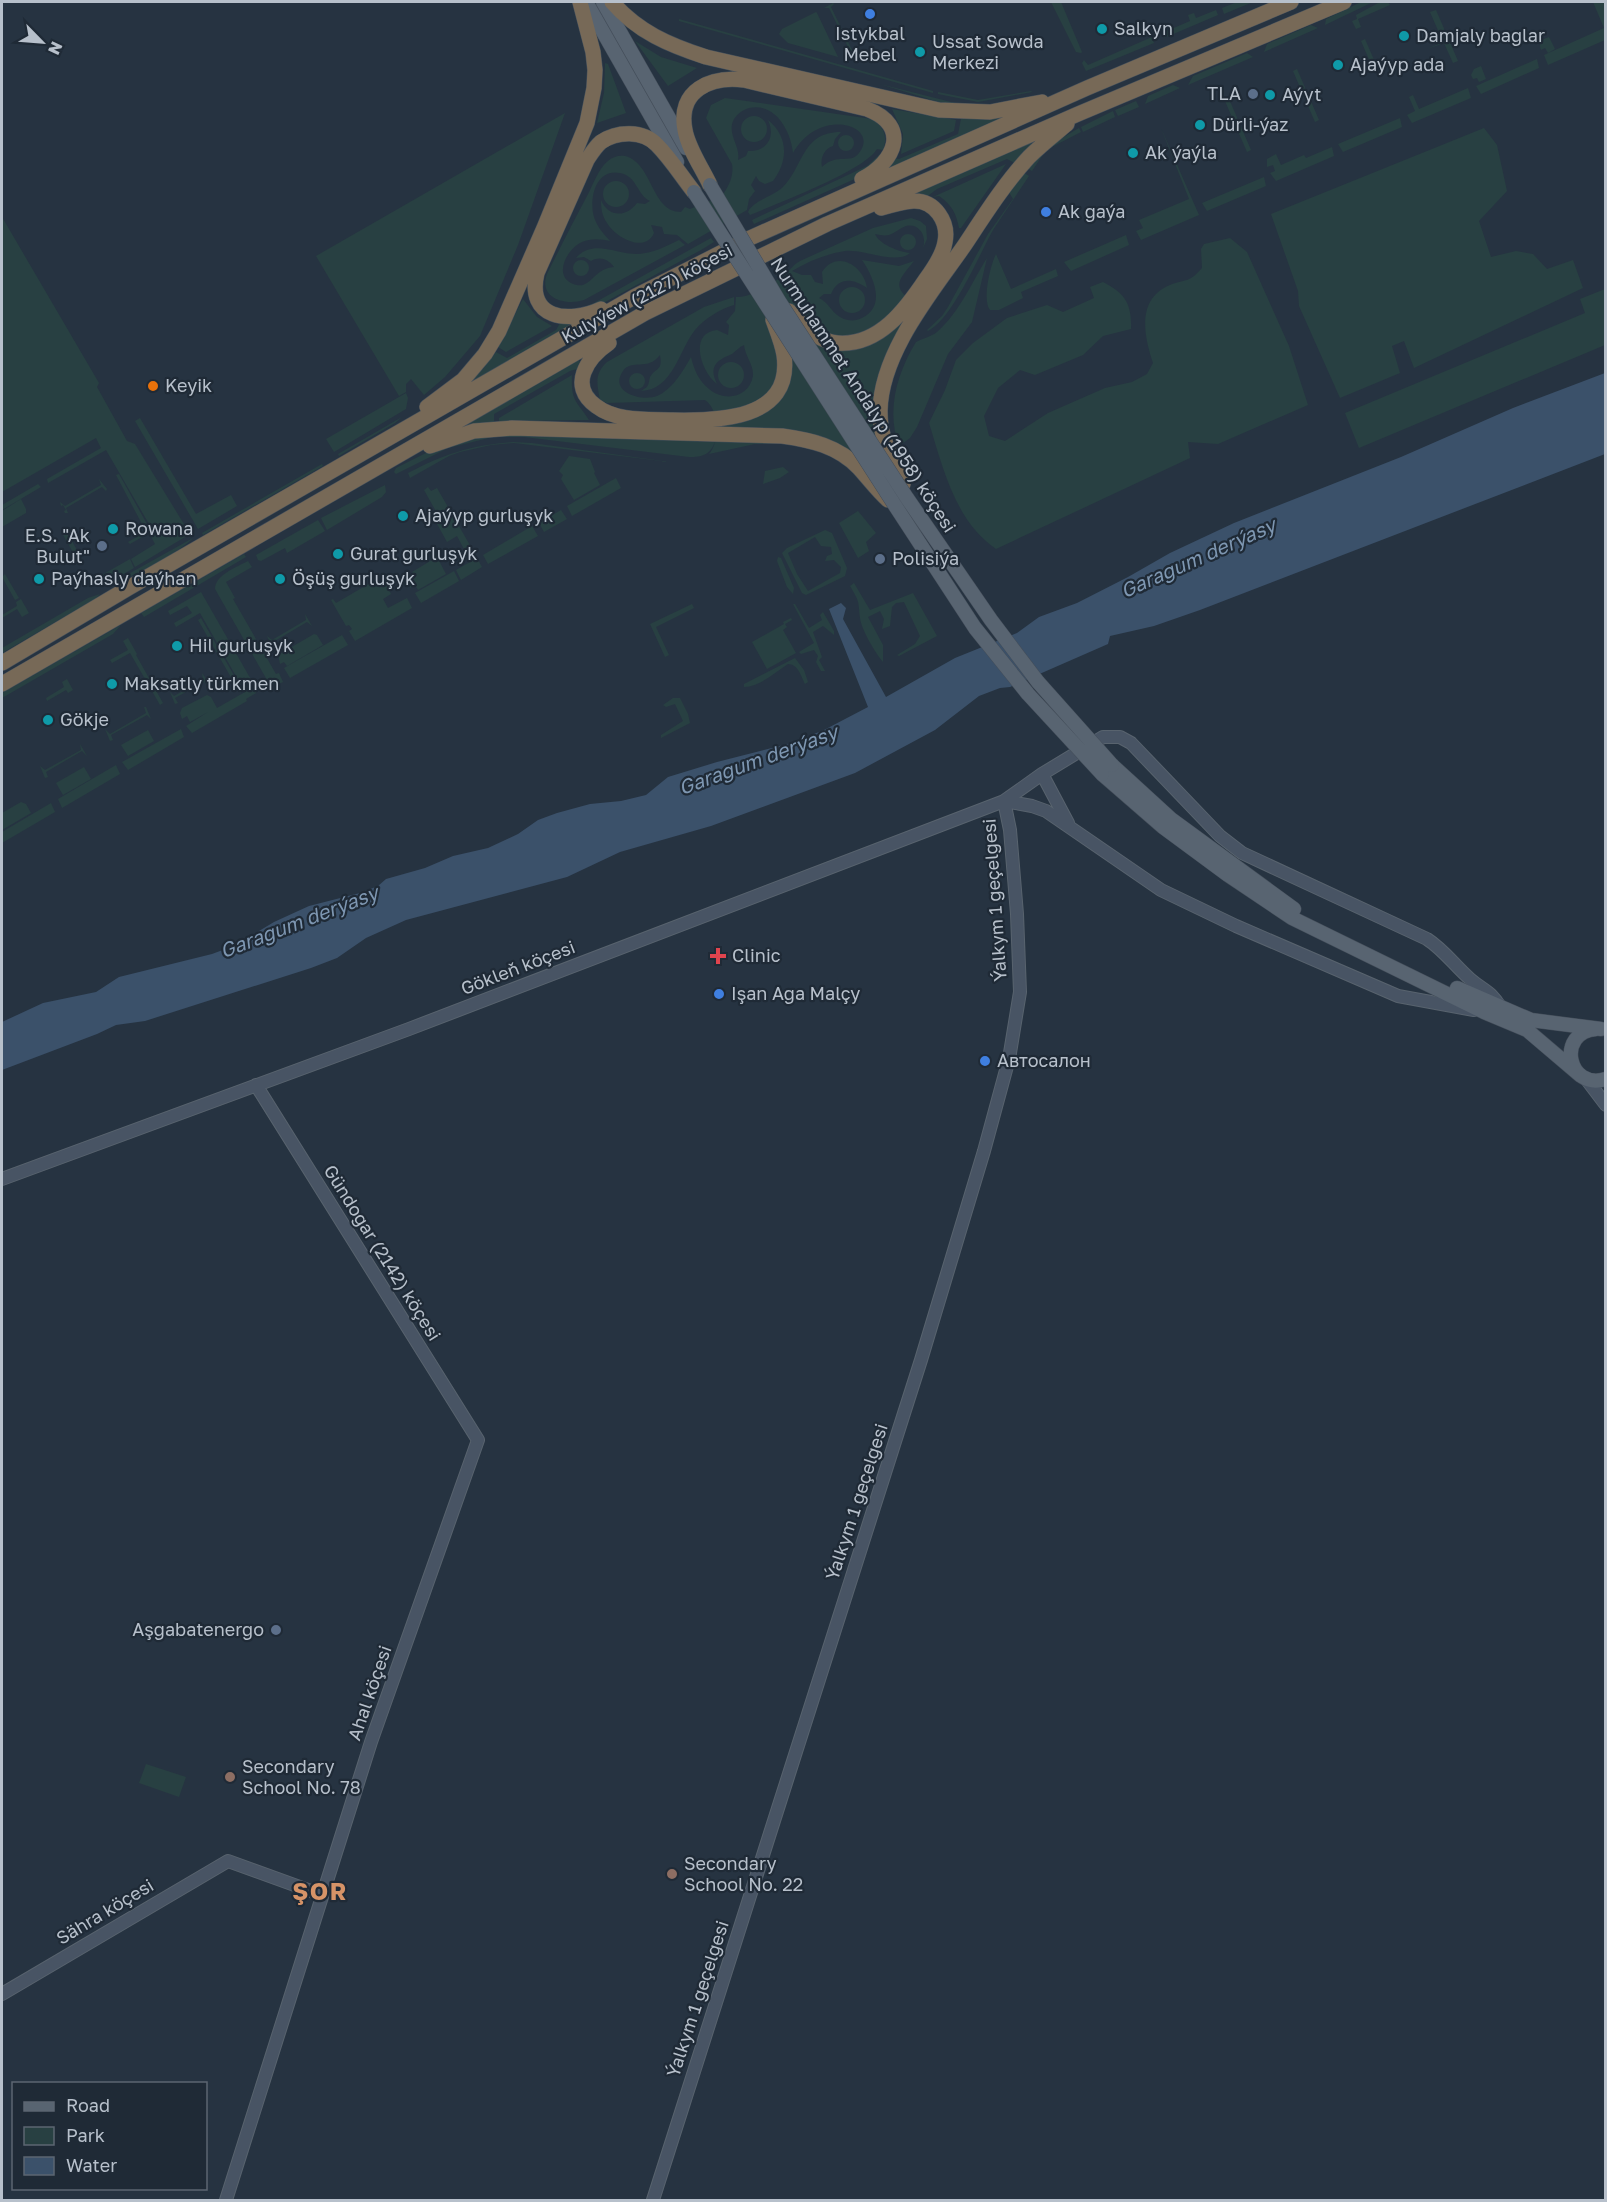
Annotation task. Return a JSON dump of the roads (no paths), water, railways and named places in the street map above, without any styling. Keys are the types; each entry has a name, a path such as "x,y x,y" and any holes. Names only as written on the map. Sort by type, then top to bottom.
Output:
{"highway":[{"path":"377,445 463,380 485,354 499,331 544,228 587,123 592,104 595,70 593,52 580,2"},
{"path":"612,2 644,31 672,46 706,57 939,110 990,112 1069,97"},
{"name":"Kulyýew (2127) köçesi","path":"2,663 130,586 634,297 816,207 1291,2"},
{"name":"Kulyýew (2127) köçesi","path":"2,684 645,314 827,224 1078,114 1344,2"},
{"path":"710,185 686,134 684,122 690,97 698,88 711,81 744,80 874,112 885,120 892,132 893,143 890,156 872,174 829,193 816,207"},
{"path":"774,305 828,341 848,343 866,339 884,328 922,296 1018,170 1078,114"},
{"path":"634,297 572,318 549,313 536,296 537,273 587,160 600,143 613,136 628,134 644,137 657,145 694,192"},
{"path":"827,224 846,222 894,204 913,201 932,208 939,213 944,223 945,242 894,356 885,381 880,410 883,440 902,481 900,501"},
{"path":"380,465 454,436 494,428 702,427 754,412 778,389 784,371 784,355 774,305"},
{"path":"645,314 629,330 595,352 588,362 582,375 584,391 596,407 622,417 811,440 823,444 850,461 900,501"}],"main road":[{"name":"Nurmuhammet Andalyp (1958) köçesi","path":"586,2 694,192 774,305 900,501 988,645 1057,726 1107,770 1294,908 1468,994 1531,1020 1603,1030"},
{"name":"Nurmuhammet Andalyp (1958) köçesi","path":"603,2 690,155 710,185 774,305"},
{"name":"Nurmuhammet Andalyp (1958) köçesi","path":"1107,770 1163,827 1292,918 1484,1012 1527,1030 1584,1078"},
{"path":"1603,1030 1584,1032 1572,1045 1571,1062 1584,1078 1594,1081 1605,1079"}],"street":[{"name":"Gökleň köçesi","path":"2,1179 497,996 1004,801 1042,774 1103,737 1120,737 1131,743 1220,836 1242,853 1427,939 1440,947 1471,981 1493,994 1502,1008"},
{"path":"1042,774 1068,824"},
{"path":"1004,801 1046,811 1161,890 1236,926 1398,996 1484,1012"},
{"name":"Ýalkym 1 geçelgesi","path":"654,2200 921,1360 984,1151 1009,1059 1020,992 1016,893 1010,830 1004,801"},
{"path":"1584,1078 1605,1105"},
{"name":"Gündogar (2142) köçesi","path":"256,1085 478,1440"},
{"name":"Ahal köçesi","path":"226,2200 371,1742 478,1440"},
{"name":"Sähra köçesi","path":"2,1994 228,1861 322,1895"}],"water":[{"name":"Garagum derýasy","path":"1605,373 1605,454 1200,610 1154,626 1110,636 1108,644 1010,687 1000,688 979,696 935,730 855,773 711,826 620,852 567,877 406,920 366,938 337,958 311,968 145,1021 116,1025 2,1070 2,1022 43,1003 96,992 119,977 212,954 236,945 274,922 309,906 360,893 378,886 386,879 425,868 453,856 488,848 518,834 538,820 557,813 590,804 621,801 646,795 668,777 791,743 824,730 868,707 829,609 841,603 846,608 843,619 886,697 955,658 1017,633 1039,617 1077,603 1170,553 1234,523 1401,457 1513,408"}],"place":[{"name":"Istykbal Mebel","path":"870,14"},
{"name":"Salkyn","path":"1102,29"},
{"name":"Damjaly baglar","path":"1404,36"},
{"name":"Ussat Sowda Merkezi","path":"920,52"},
{"name":"Ajaýyp ada","path":"1338,65"},
{"name":"TLA","path":"1253,94"},
{"name":"Aýyt","path":"1270,95"},
{"name":"Dürli-ýaz","path":"1200,125"},
{"name":"Ak ýaýla","path":"1133,153"},
{"name":"Ak gaýa","path":"1046,212"},
{"name":"Keyik","path":"153,386"},
{"name":"Ajaýyp gurluşyk","path":"403,516"},
{"name":"Rowana","path":"113,529"},
{"name":"E.S. \"Ak Bulut\"","path":"102,546"},
{"name":"Gurat gurluşyk","path":"338,554"},
{"name":"Polisiýa","path":"880,559"},
{"name":"Paýhasly daýhan","path":"39,579"},
{"name":"Öşüş gurluşyk","path":"280,579"},
{"name":"Hil gurluşyk","path":"177,646"},
{"name":"Maksatly türkmen","path":"112,684"},
{"name":"Gökje","path":"48,720"},
{"name":"Clinic","path":"718,956"},
{"name":"Işan Aga Malçy","path":"719,994"},
{"name":"Автосалон","path":"985,1061"},
{"name":"Aşgabatenergo","path":"276,1630"},
{"name":"Secondary School No. 78","path":"230,1777"},
{"name":"Secondary School No. 22","path":"672,1874"}],"district":[{"name":"ŞOR","path":"320,1892"}]}
